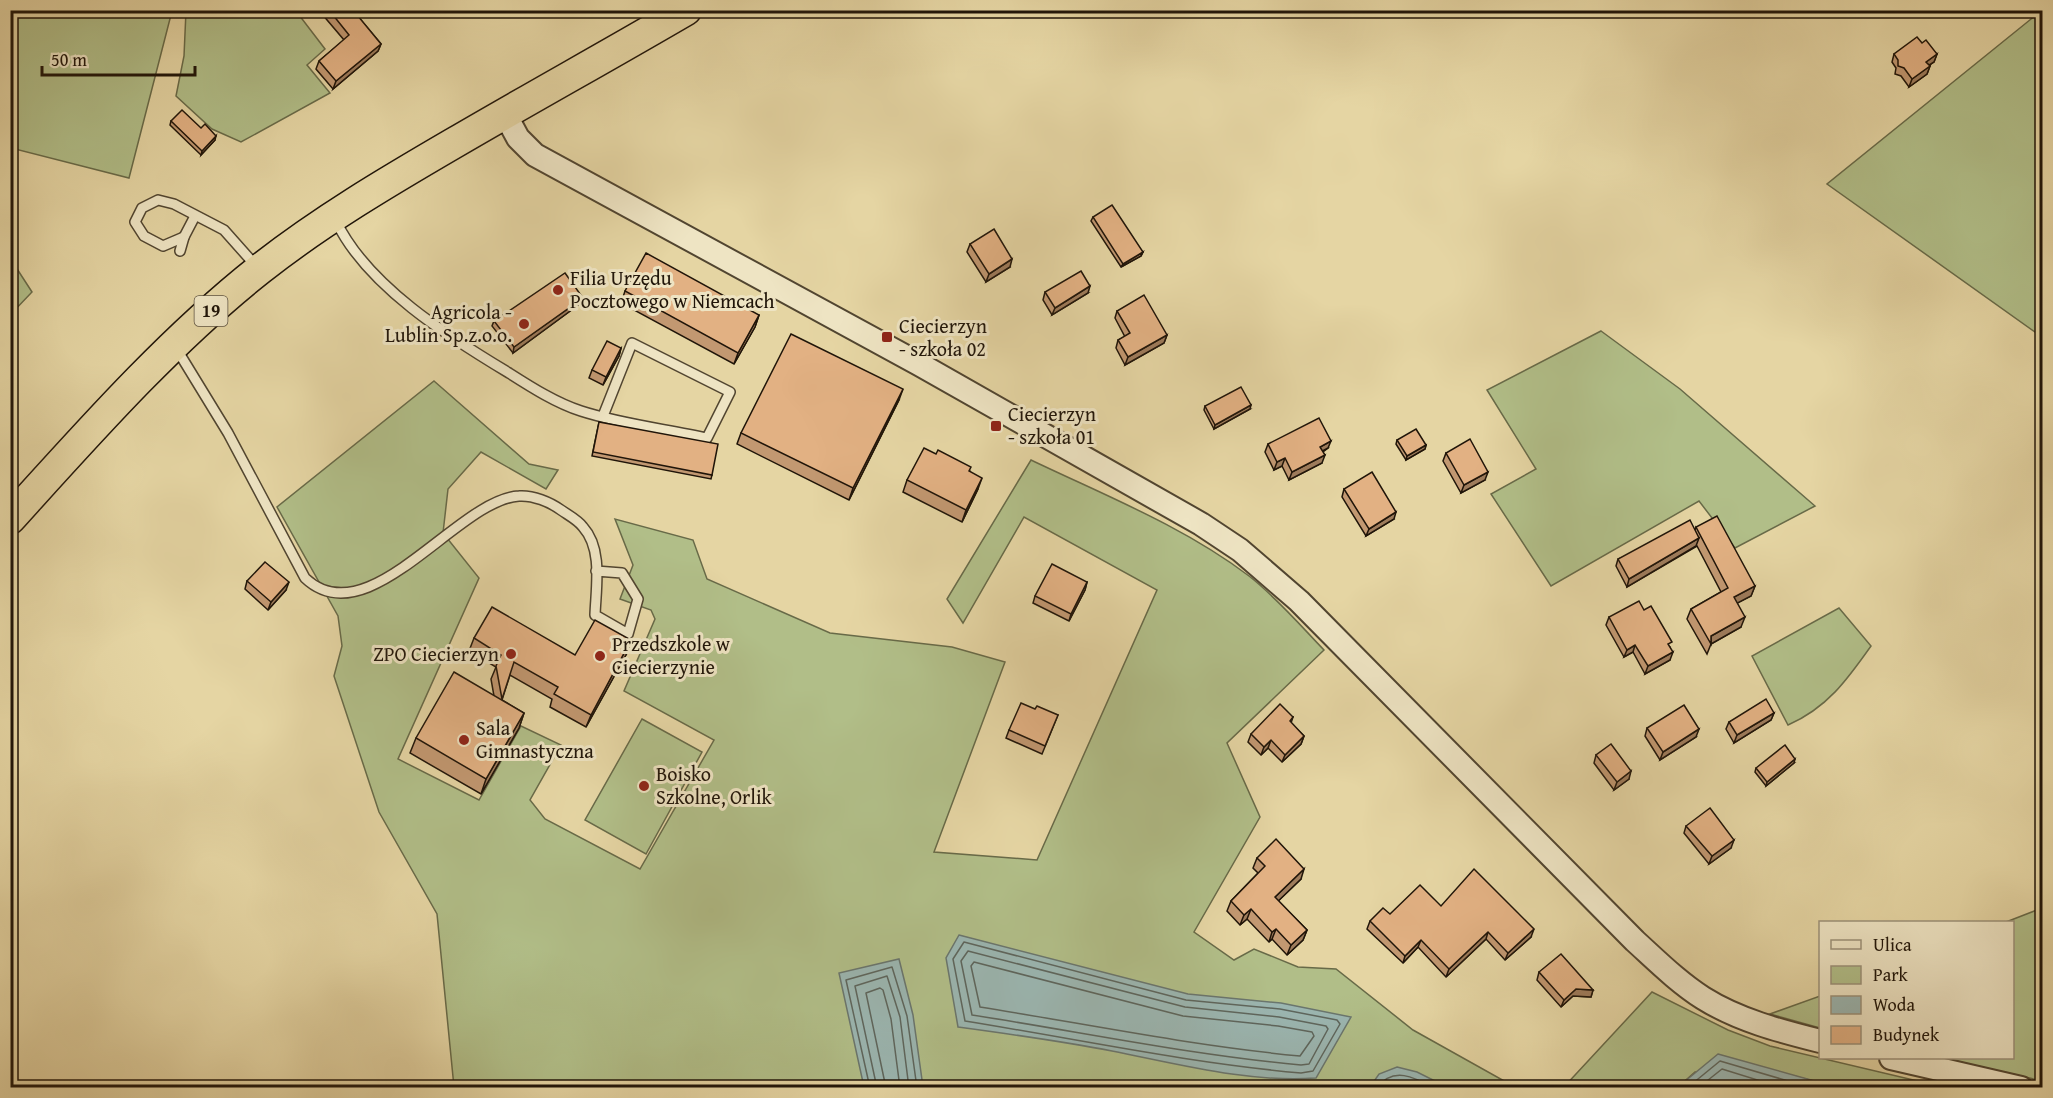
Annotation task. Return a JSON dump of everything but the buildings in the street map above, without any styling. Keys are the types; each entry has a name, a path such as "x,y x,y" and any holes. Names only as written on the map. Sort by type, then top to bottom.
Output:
{"highway":[{"name":"19","path":"10,519 91,431 176,346 259,270 334,216 686,10"}],"street":[{"path":"505,114 527,149 549,164 919,364 1201,524 1240,550 1299,601 1635,942 1669,972 1702,997 1734,1014 1819,1040"},
{"path":"1895,1059 2021,1088"}],"lane":[{"path":"184,237 163,246 144,236 135,222 142,208 158,200 174,204 224,230 259,270"},
{"path":"180,251 184,237 195,216"},
{"path":"334,216 340,228 373,272 402,300 451,339 537,390 581,411 603,416 707,438 730,392 632,343 603,416"},
{"path":"176,346 228,433 304,578 312,585 334,593 351,592 397,573 487,506 519,496 550,502 584,527 597,556 596,570 596,615 628,634 638,598 622,573 596,570"}],"green space":[{"path":"10,11 172,11 129,178 11,148"},
{"path":"186,11 296,11 325,49 307,65 330,93 241,142 212,129 176,96 184,56"},
{"path":"2042,11 2042,337 1827,184"},
{"path":"10,258 32,292 11,314 10,314"},
{"path":"1601,331 1680,389 1815,506 1735,548 1699,501 1551,586 1491,494 1536,469 1487,390"},
{"path":"434,381 529,464 558,470 546,489 481,452 448,489 443,533 479,578 398,759 479,800 521,726 561,745 530,800 545,819 640,869 714,740 624,691 655,619 651,610 620,599 633,565 615,519 693,540 707,579 830,633 952,647 1005,662 934,852 1037,860 1157,590 1024,517 963,623 947,599 1031,460 1143,512 1224,558 1269,593 1324,650 1227,743 1260,817 1194,932 1234,960 1254,949 1298,967 1336,969 1413,1030 1515,1087 454,1087 437,914 379,812 334,676 342,646 338,616 277,507"},
{"path":"1839,608 1871,646 1835,692 1814,710 1788,725 1752,656"},
{"name":"Boisko Szkolne, Orlik","path":"642,719 702,752 646,854 585,820"},
{"path":"2042,908 2042,1081 1947,1059 2014,1059 2014,921 2009,921"},
{"path":"1652,992 1728,1030 1770,1046 1943,1087 1836,1087 1779,1072 1695,1072 1678,1087 1563,1088"},
{"path":"1819,996 1819,1028 1770,1014"}],"water":[{"path":"959,935 1188,994 1281,1003 1351,1017 1316,1078 1291,1079 1239,1075 1074,1044 958,1027 946,958"},
{"path":"899,959 913,1015 923,1087 864,1087 839,973"},
{"path":"1718,1054 1836,1087 1678,1087"},
{"path":"1397,1067 1417,1072 1447,1087 1370,1087 1379,1074"}],"place":[{"name":"Filia Urzędu Pocztowego w Niemcach","path":"558,290"},
{"name":"Agricola - Lublin Sp.z.o.o.","path":"524,324"},
{"name":"Ciecierzyn - szkoła 02","path":"887,337"},
{"name":"Ciecierzyn - szkoła 01","path":"996,426"},
{"name":"ZPO Ciecierzyn","path":"511,654"},
{"name":"Przedszkole w Ciecierzynie","path":"600,656"},
{"name":"Sala Gimnastyczna","path":"464,740"},
{"name":"Boisko Szkolne, Orlik","path":"644,786"}]}
